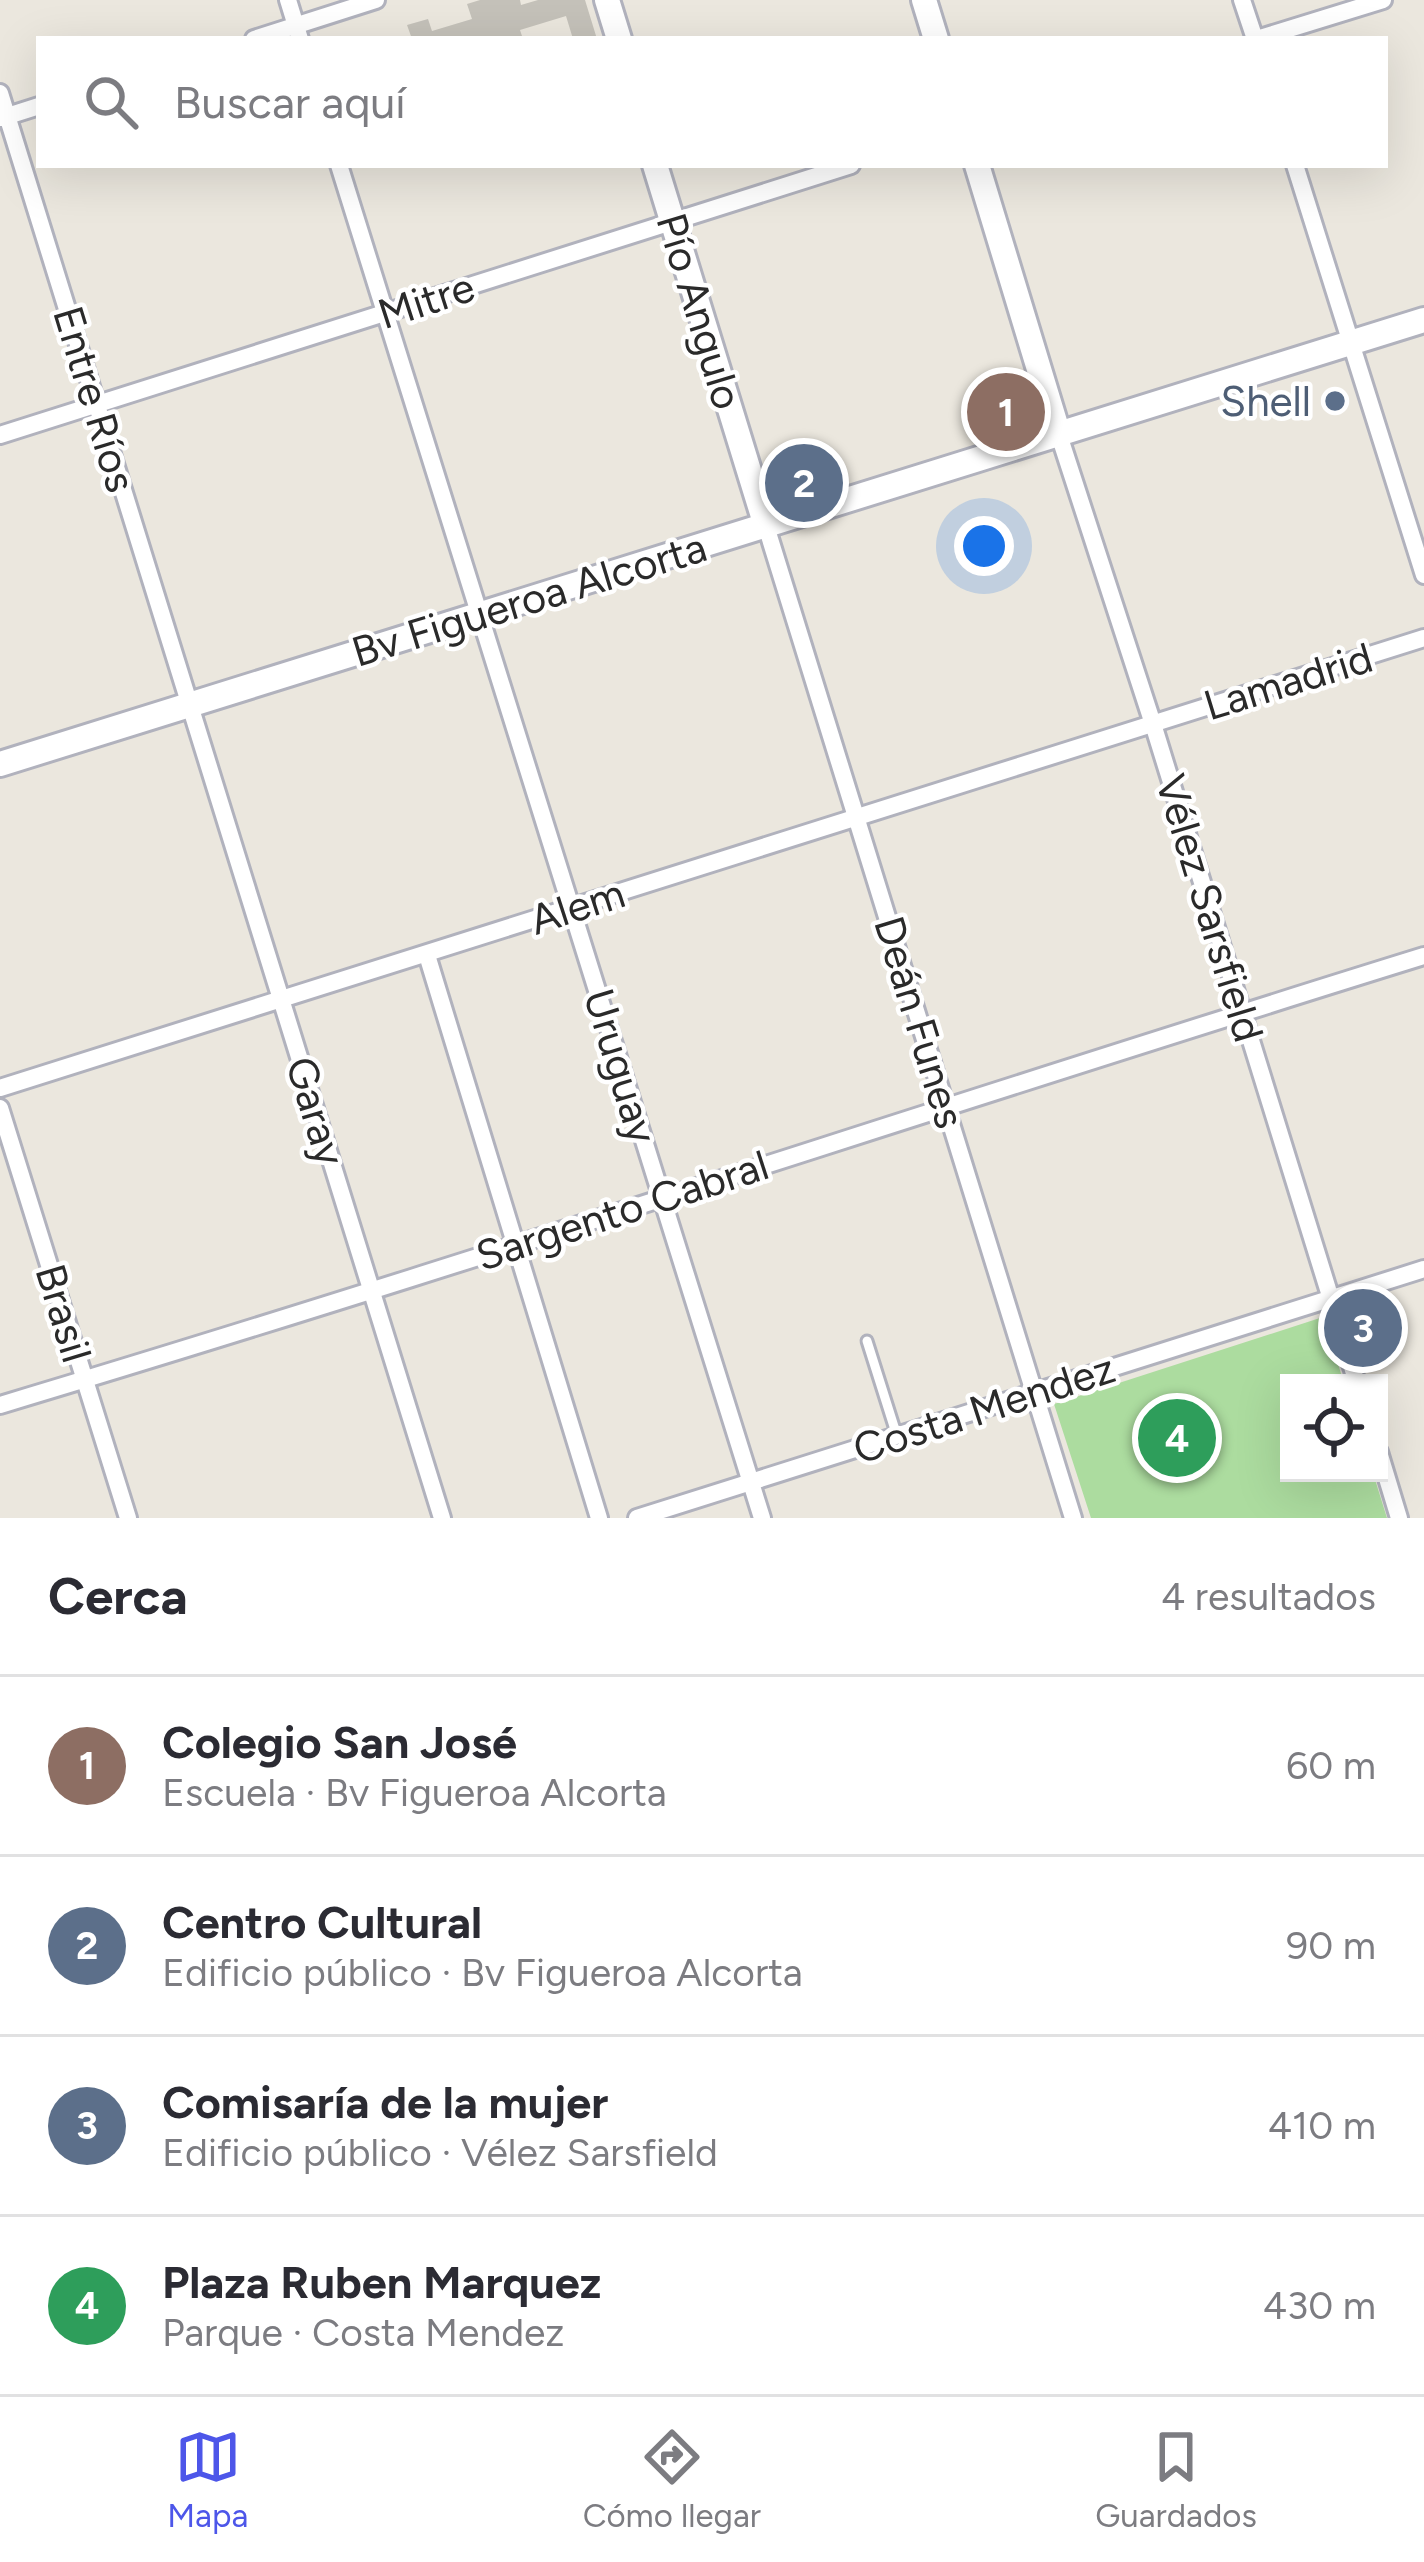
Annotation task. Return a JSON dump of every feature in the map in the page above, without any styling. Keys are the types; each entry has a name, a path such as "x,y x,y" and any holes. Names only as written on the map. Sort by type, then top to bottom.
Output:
{"main road":[{"path":"607,0 618,36"},
{"path":"924,0 935,36"},
{"name":"Pío Angulo","path":"656,168 766,526"},
{"path":"978,168 1058,435"},
{"name":"Bv Figueroa Alcorta","path":"0,764 1424,320"}],"street":[{"path":"288,0 298,32 376,0"},
{"path":"1243,0 1255,36"},
{"path":"1266,36 1383,0"},
{"name":"Entre Ríos","path":"0,93 190,704"},
{"path":"4,117 36,107"},
{"name":"Uruguay","path":"340,168 762,1518"},
{"name":"Mitre","path":"0,435 842,168"},
{"path":"1295,168 1424,575"},
{"name":"Vélez Sarsfield","path":"1058,435 1355,1374"},
{"name":"Deán Funes","path":"766,526 1073,1518"},
{"name":"Lamadrid","path":"1153,724 1424,638"},
{"name":"Garay","path":"190,704 442,1518"},
{"name":"Alem","path":"0,1088 1153,724"},
{"path":"427,955 599,1518"},
{"name":"Sargento Cabral","path":"0,1405 1424,956"},
{"name":"Brasil","path":"0,1108 128,1518"},
{"name":"Costa Mendez","path":"637,1518 1424,1269"},
{"path":"1388,1482 1399,1518"}],"lane":[{"path":"867,1341 897,1436"}],"green space":[{"path":"1323,1317 1341,1374 1280,1374 1280,1482 1376,1482 1387,1518 1091,1518 1054,1404"}],"building":[{"path":"585,0 596,36 572,36 566,16 520,30 522,36 411,36 407,25 428,19 432,31 472,19 467,4"}],"place":[{"name":"Shell","path":"1335,401"},
{"name":"Colegio San José","path":"1006,412"},
{"name":"Centro Cultural","path":"804,483"},
{"name":"Comisaría de la mujer","path":"1363,1328"},
{"name":"Plaza Ruben Marquez","path":"1177,1438"}]}
